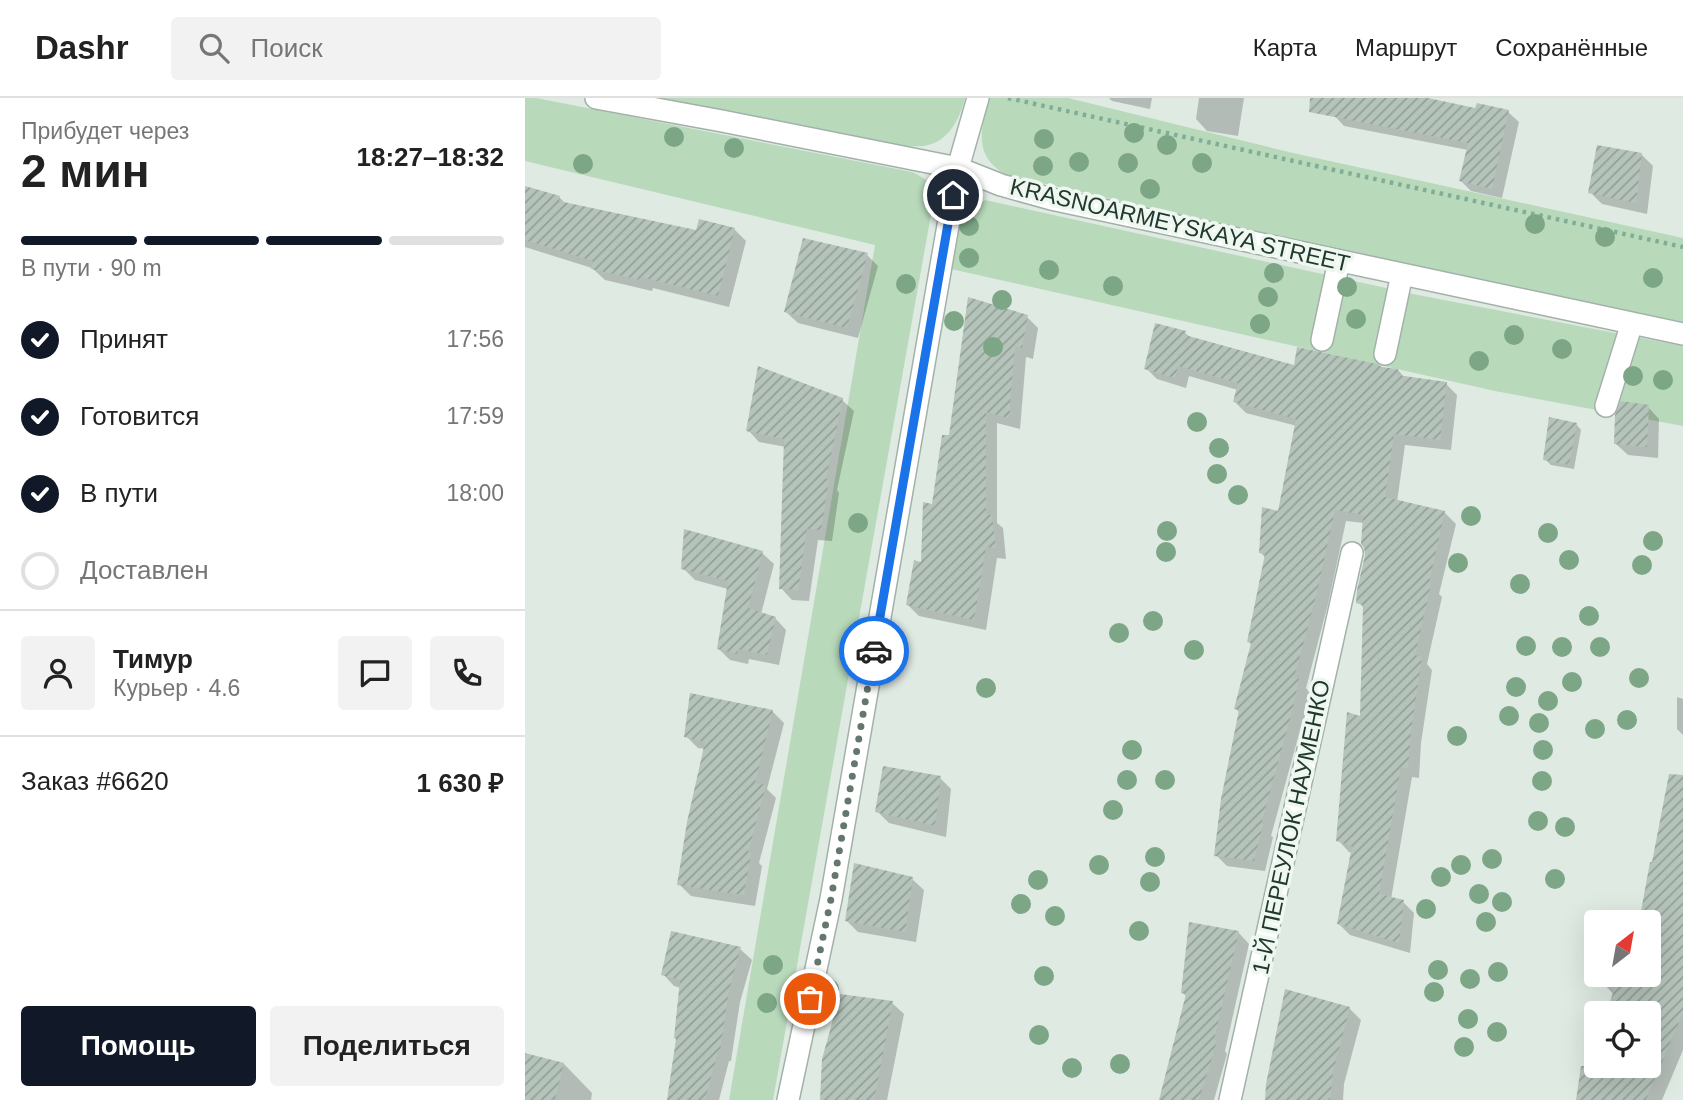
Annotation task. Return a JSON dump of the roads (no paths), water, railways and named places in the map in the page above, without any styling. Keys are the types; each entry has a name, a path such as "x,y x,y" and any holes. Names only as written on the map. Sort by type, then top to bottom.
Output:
{"street":[{"name":"KRASNOARMEYSKAYA STREET","path":"597,98 958,168 1051,200 1683,334"},
{"path":"788,1100 831,899 958,168 978,98"},
{"path":"1322,340 1339,261"},
{"path":"1385,354 1402,274"},
{"path":"1606,406 1632,323"},
{"name":"1-Й ПЕРЕУЛОК НАУМЕНКО","path":"1230,1100 1352,553"}]}
